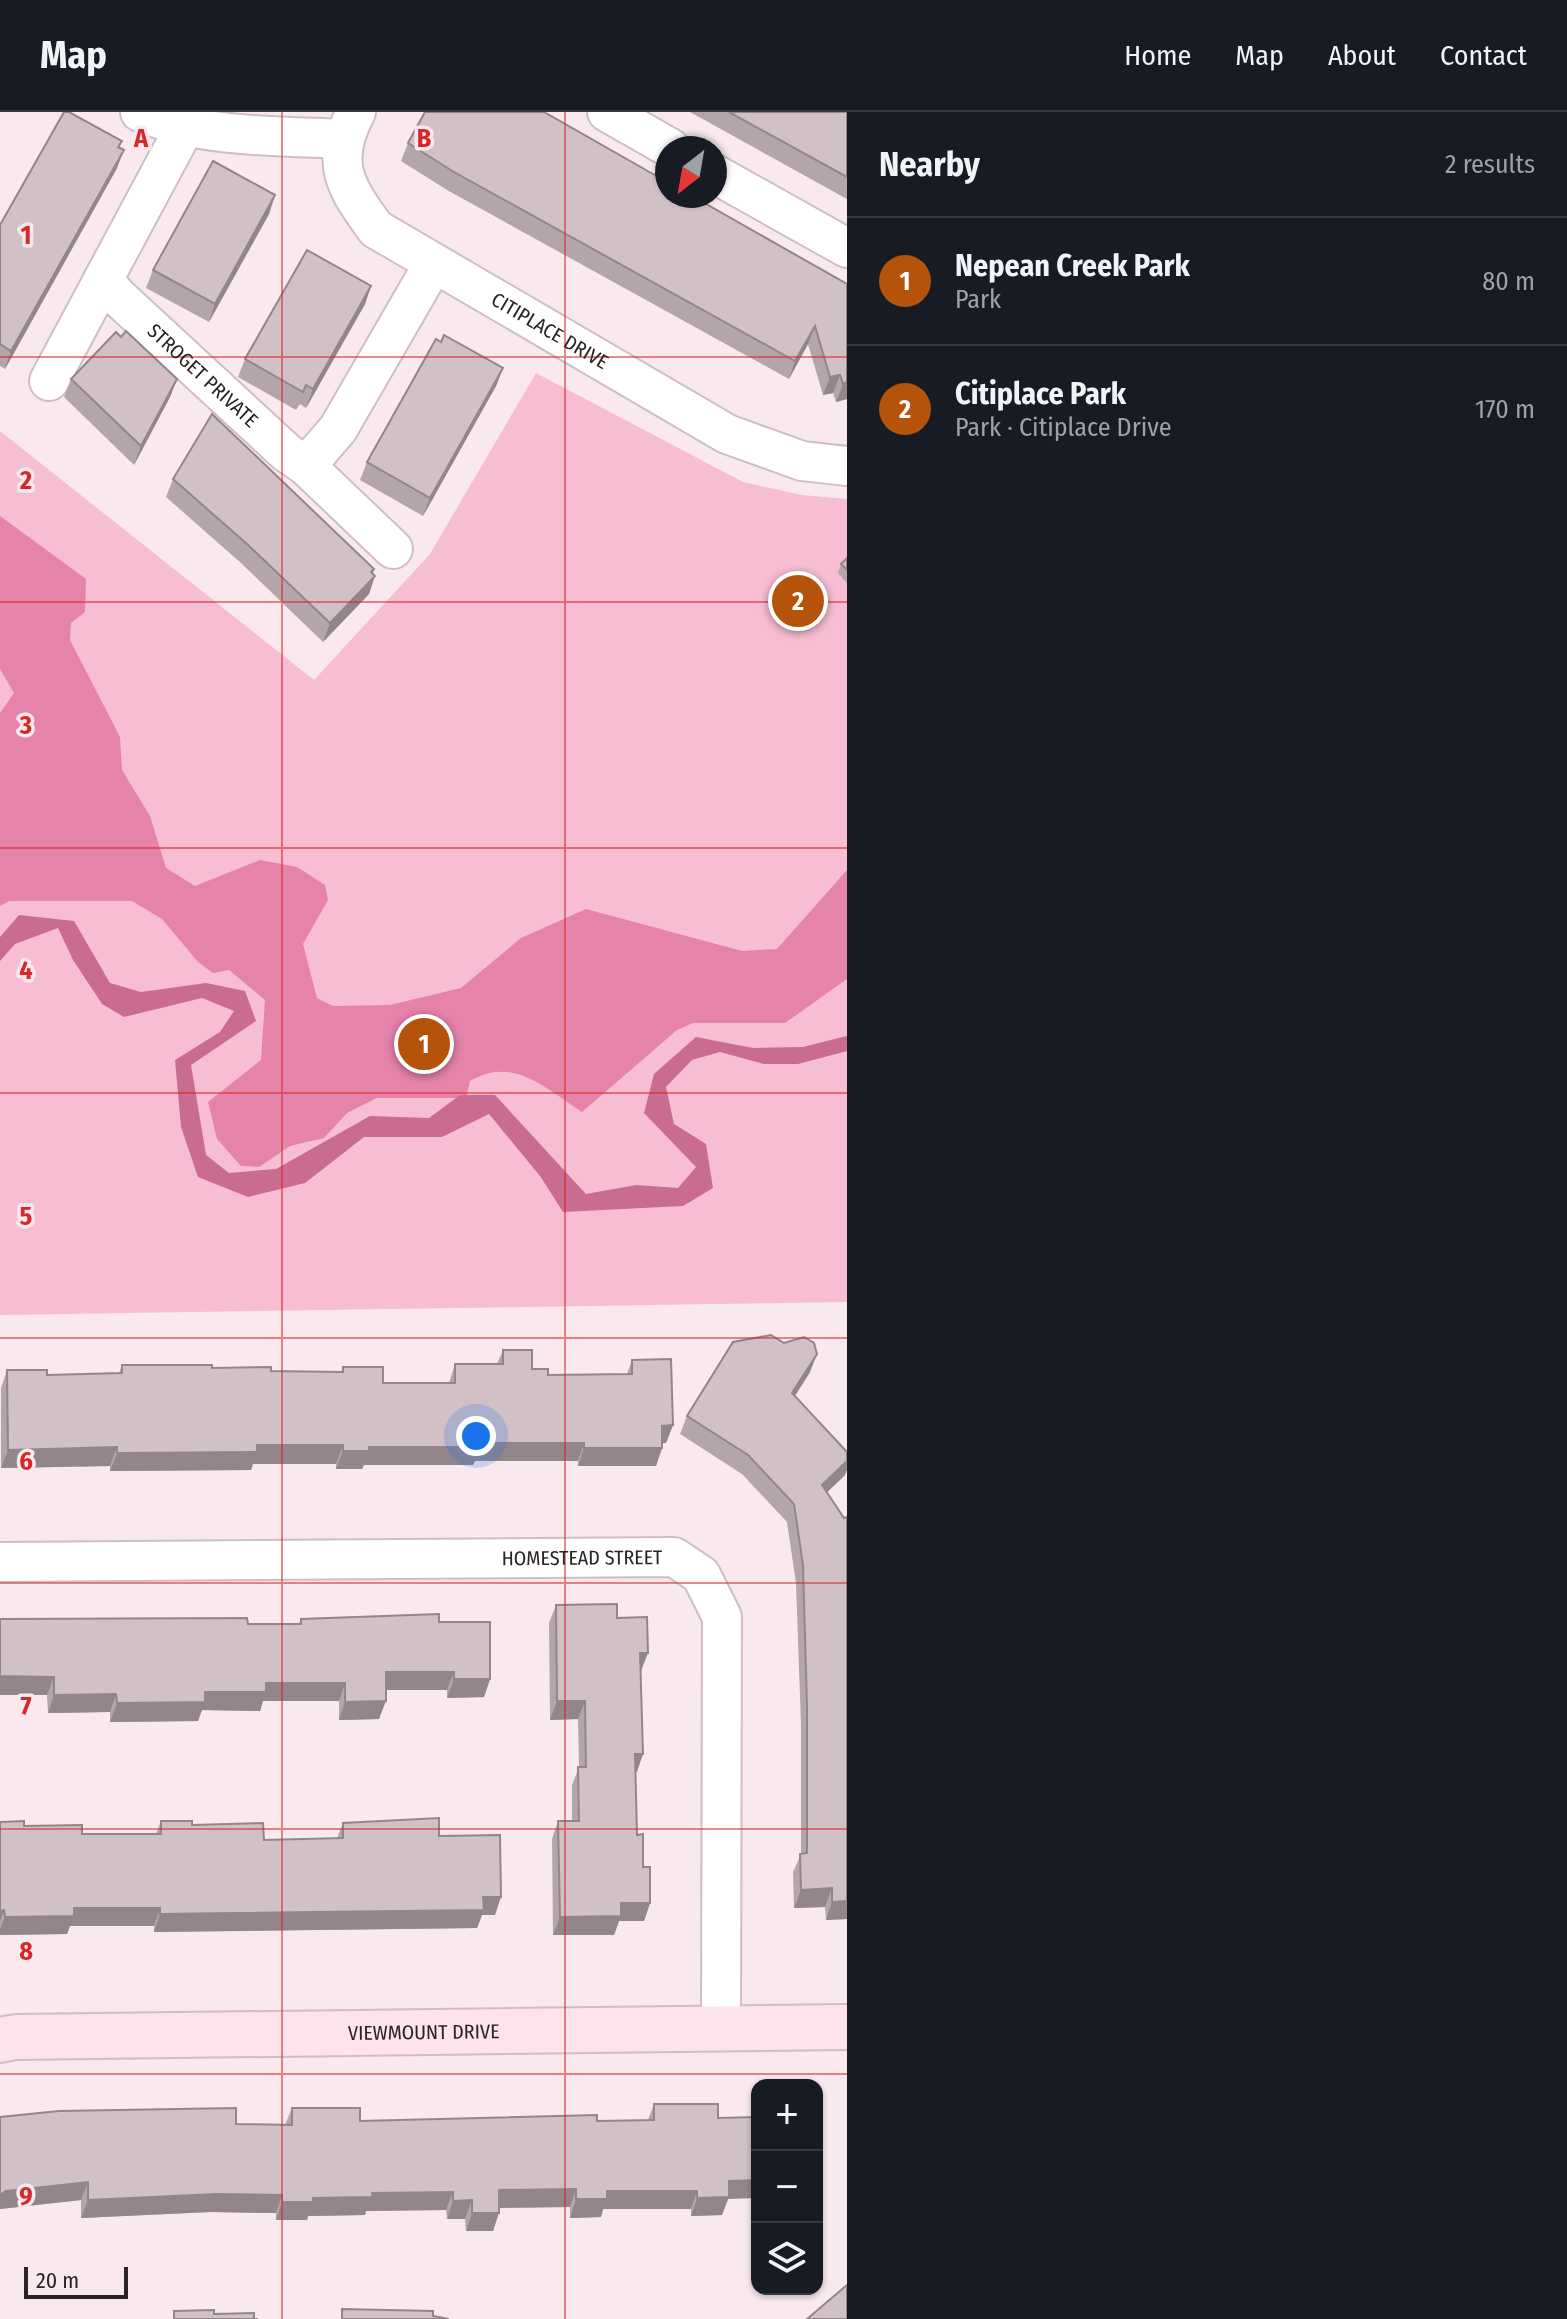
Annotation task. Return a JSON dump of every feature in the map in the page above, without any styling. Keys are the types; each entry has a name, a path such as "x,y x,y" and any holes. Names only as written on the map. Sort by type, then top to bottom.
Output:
{"street":[{"path":"140,112 163,121 234,134 350,126"},
{"path":"607,112 655,139"},
{"path":"49,381 186,125"},
{"name":"CITIPLACE DRIVE","path":"350,126 341,150 344,177 376,229 727,434 802,461 847,466"},
{"path":"727,181 847,248"},
{"path":"306,466 338,429 434,263"},
{"name":"STROGET PRIVATE","path":"103,280 393,549"},
{"name":"HOMESTEAD STREET","path":"0,1562 674,1557 701,1575 722,1617 721,2028"},
{"name":"VIEWMOUNT DRIVE","path":"0,2040 16,2037 847,2027"}],"shaded area":[{"path":"536,373 743,482 802,495 847,499 847,1302 0,1315 0,431 314,680 430,554"},
{"path":"0,516 86,579 85,612 71,623 70,640 120,737 122,770 150,816 166,868 195,886 260,860 297,867 325,885 328,900 303,944 317,998 333,1006 390,1005 461,988 521,938 586,909 742,951 777,949 847,870 847,979 785,1023 693,1023 677,1030 582,1112 529,1078 515,1073 486,1074 470,1081 466,1098 377,1098 347,1113 324,1138 290,1146 259,1167 241,1166 217,1139 208,1102 261,1060 265,1000 229,970 213,973 198,962 162,919 132,901 9,901 0,906 0,713 14,693 0,669"},
{"path":"19,915 74,921 110,983 141,992 206,983 245,991 256,1021 191,1065 206,1155 229,1173 276,1169 370,1116 429,1118 460,1095 495,1095 586,1194 636,1185 678,1188 696,1167 644,1113 654,1074 696,1037 753,1048 803,1047 847,1036 847,1051 798,1064 764,1064 720,1052 692,1060 666,1087 674,1124 706,1144 713,1188 683,1206 563,1212 540,1176 489,1114 442,1137 364,1137 305,1183 248,1197 198,1177 181,1127 175,1060 220,1032 234,1011 202,998 124,1017 102,1004 73,960 58,928 15,944 0,961 0,937"}],"building":[{"path":"64,112 122,141 118,147 124,150 11,351 0,344 0,225"},
{"path":"425,112 544,112 655,175 655,208 713,208 847,284 847,382 843,384 840,375 830,377 815,326 795,361 454,172 408,143"},
{"path":"729,112 847,112 847,177"},
{"path":"213,161 275,195 215,304 153,270"},
{"path":"307,250 371,286 313,389 306,385 303,392 245,359"},
{"path":"126,331 177,379 141,446 71,379 116,332 121,337"},
{"path":"444,335 503,368 430,498 367,462 436,339 441,342"},
{"path":"212,414 374,569 371,572 375,576 330,623 173,479"},
{"path":"771,1335 784,1343 804,1337 814,1343 817,1354 792,1393 847,1452 847,1461 822,1485 844,1518 847,1517 847,1901 832,1902 832,1888 801,1890 800,1854 807,1853 807,1707 803,1565 794,1504 748,1455 687,1416 733,1342"},
{"path":"503,1350 532,1350 532,1369 548,1369 548,1375 632,1374 632,1360 671,1359 673,1425 662,1426 662,1448 584,1448 584,1443 480,1443 480,1447 369,1447 369,1451 343,1451 343,1445 257,1445 257,1452 117,1453 117,1447 8,1450 7,1370 47,1370 47,1375 122,1373 122,1365 212,1365 212,1368 271,1367 271,1371 343,1372 343,1367 383,1367 383,1383 455,1383 455,1364 503,1364"},
{"path":"617,1604 617,1618 647,1617 648,1653 640,1653 643,1754 635,1754 637,1835 643,1834 643,1867 650,1867 650,1903 621,1903 621,1916 560,1917 558,1821 579,1821 578,1767 586,1767 585,1701 557,1701 556,1605"},
{"path":"439,1614 439,1622 490,1622 490,1679 454,1679 454,1672 386,1672 386,1701 345,1702 345,1683 266,1683 266,1692 205,1692 205,1702 117,1703 116,1694 54,1695 54,1677 0,1676 0,1619 247,1618 248,1624 301,1624 301,1619"},
{"path":"439,1818 439,1836 500,1835 501,1897 483,1897 484,1910 160,1914 160,1908 74,1908 74,1916 5,1917 4,1910 0,1911 0,1822 24,1821 24,1826 82,1825 82,1834 161,1834 161,1821 192,1821 192,1825 263,1823 264,1840 343,1838 343,1823"},
{"path":"654,2104 718,2104 718,2118 751,2117 751,2180 729,2181 729,2197 697,2198 697,2191 607,2191 607,2199 576,2199 576,2189 499,2190 499,2213 472,2213 472,2200 453,2201 453,2192 372,2193 372,2197 313,2198 313,2202 282,2202 282,2195 216,2194 88,2200 88,2182 6,2191 0,2195 0,2117 59,2111 236,2108 236,2124 292,2125 292,2108 360,2108 360,2121 597,2115 597,2121 654,2120"},
{"path":"847,2285 847,2319 807,2319"},
{"path":"342,2309 433,2311 433,2316 449,2319 342,2319"},
{"path":"214,2310 214,2314 254,2313 254,2319 174,2319 174,2311"}],"place":[{"name":"Citiplace Park","path":"798,601"},
{"name":"Nepean Creek Park","path":"424,1044"}]}
